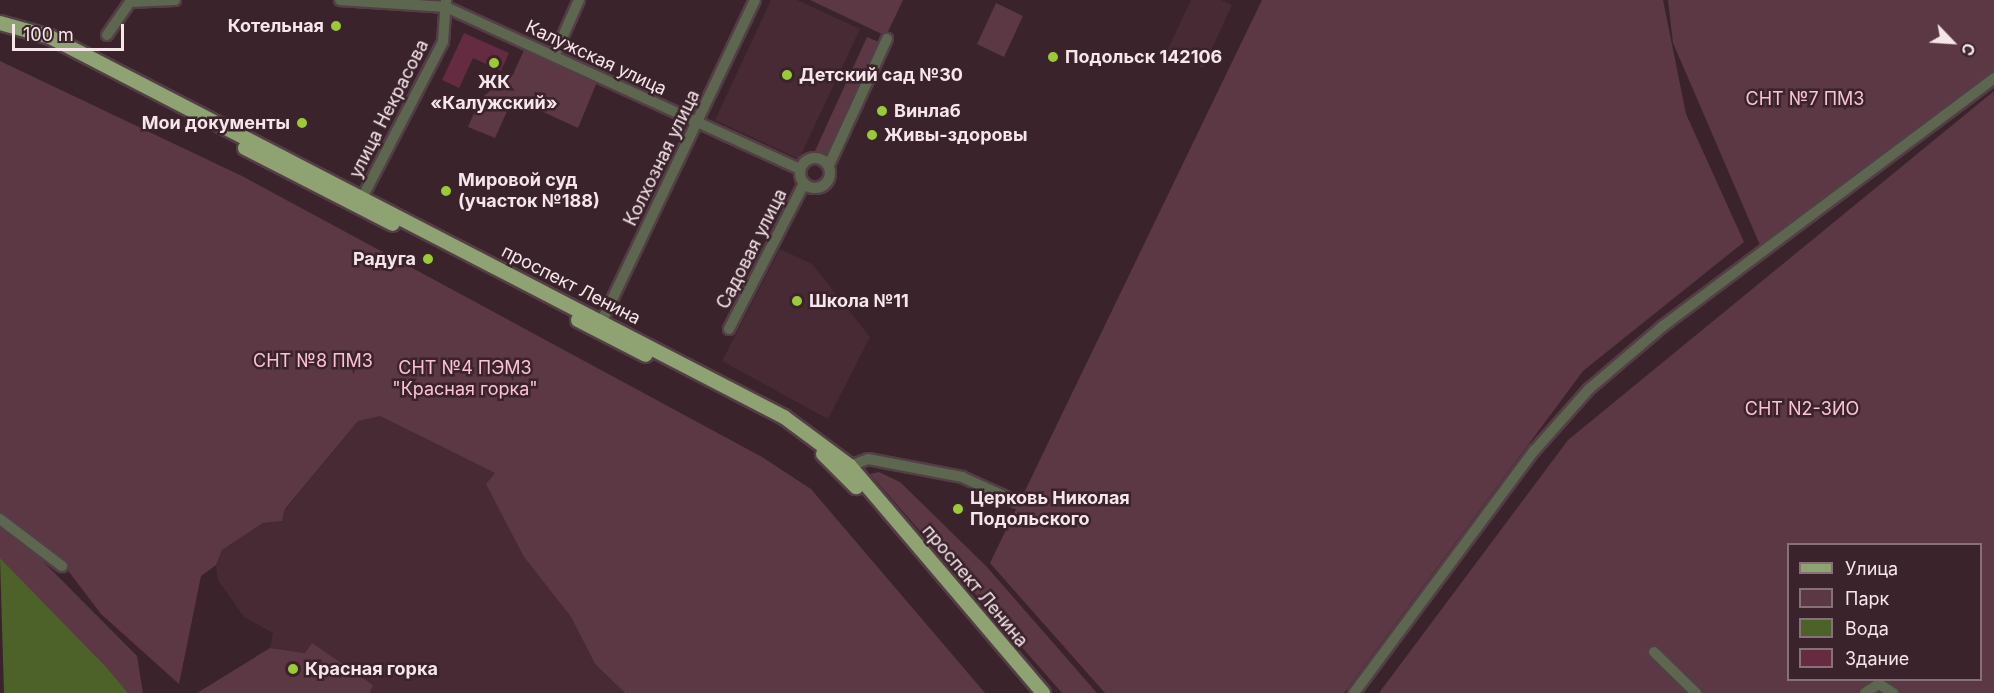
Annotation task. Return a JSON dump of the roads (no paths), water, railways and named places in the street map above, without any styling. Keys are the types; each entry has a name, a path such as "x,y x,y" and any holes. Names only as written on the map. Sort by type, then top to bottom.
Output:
{"main road":[{"name":"проспект Ленина","path":"0,23 50,37 362,198 779,424 824,454 1032,693"},
{"name":"проспект Ленина","path":"0,32 47,45 784,417 850,466 1043,693"}],"street":[{"path":"107,35 130,2 175,0"},
{"name":"Калужская улица","path":"340,0 446,3 554,56 800,169"},
{"path":"554,56 579,0"},
{"name":"Колхозная улица","path":"600,325 755,0"},
{"name":"улица Некрасова","path":"362,198 443,42 446,3"},
{"path":"829,165 811,159 800,169 804,184 822,187 829,180 829,165 887,39"},
{"path":"1354,693 1533,451 1589,389 1663,326 1994,78"},
{"name":"Садовая улица","path":"729,329 804,184"},
{"path":"850,466 868,459 962,477 1017,502"},
{"path":"0,519 62,566"},
{"path":"1654,652 1696,693"},
{"path":"1866,693 1879,684 1893,693"}],"water":[{"path":"0,558 105,666 128,693 4,693"}],"place":[{"name":"Котельная","path":"336,26"},
{"name":"Подольск 142106","path":"1053,57"},
{"name":"ЖК «Калужский»","path":"494,63"},
{"name":"Детский сад №30","path":"787,75"},
{"name":"Винлаб","path":"882,111"},
{"name":"Мои документы","path":"302,123"},
{"name":"Живы-здоровы","path":"872,135"},
{"name":"Мировой суд (участок №188)","path":"446,191"},
{"name":"Радуга","path":"428,259"},
{"name":"Школа №11","path":"797,301"},
{"name":"Церковь Николая Подольского","path":"958,509"},
{"name":"Красная горка","path":"293,669"}],"park label":[{"name":"СНТ №7 ПМЗ","path":"1805,99"},
{"name":"СНТ №8 ПМЗ","path":"313,361"},
{"name":"СНТ №4 ПЭМЗ \"Красная горка\"","path":"465,379"},
{"name":"СНТ N2-ЗИО","path":"1802,409"}]}
